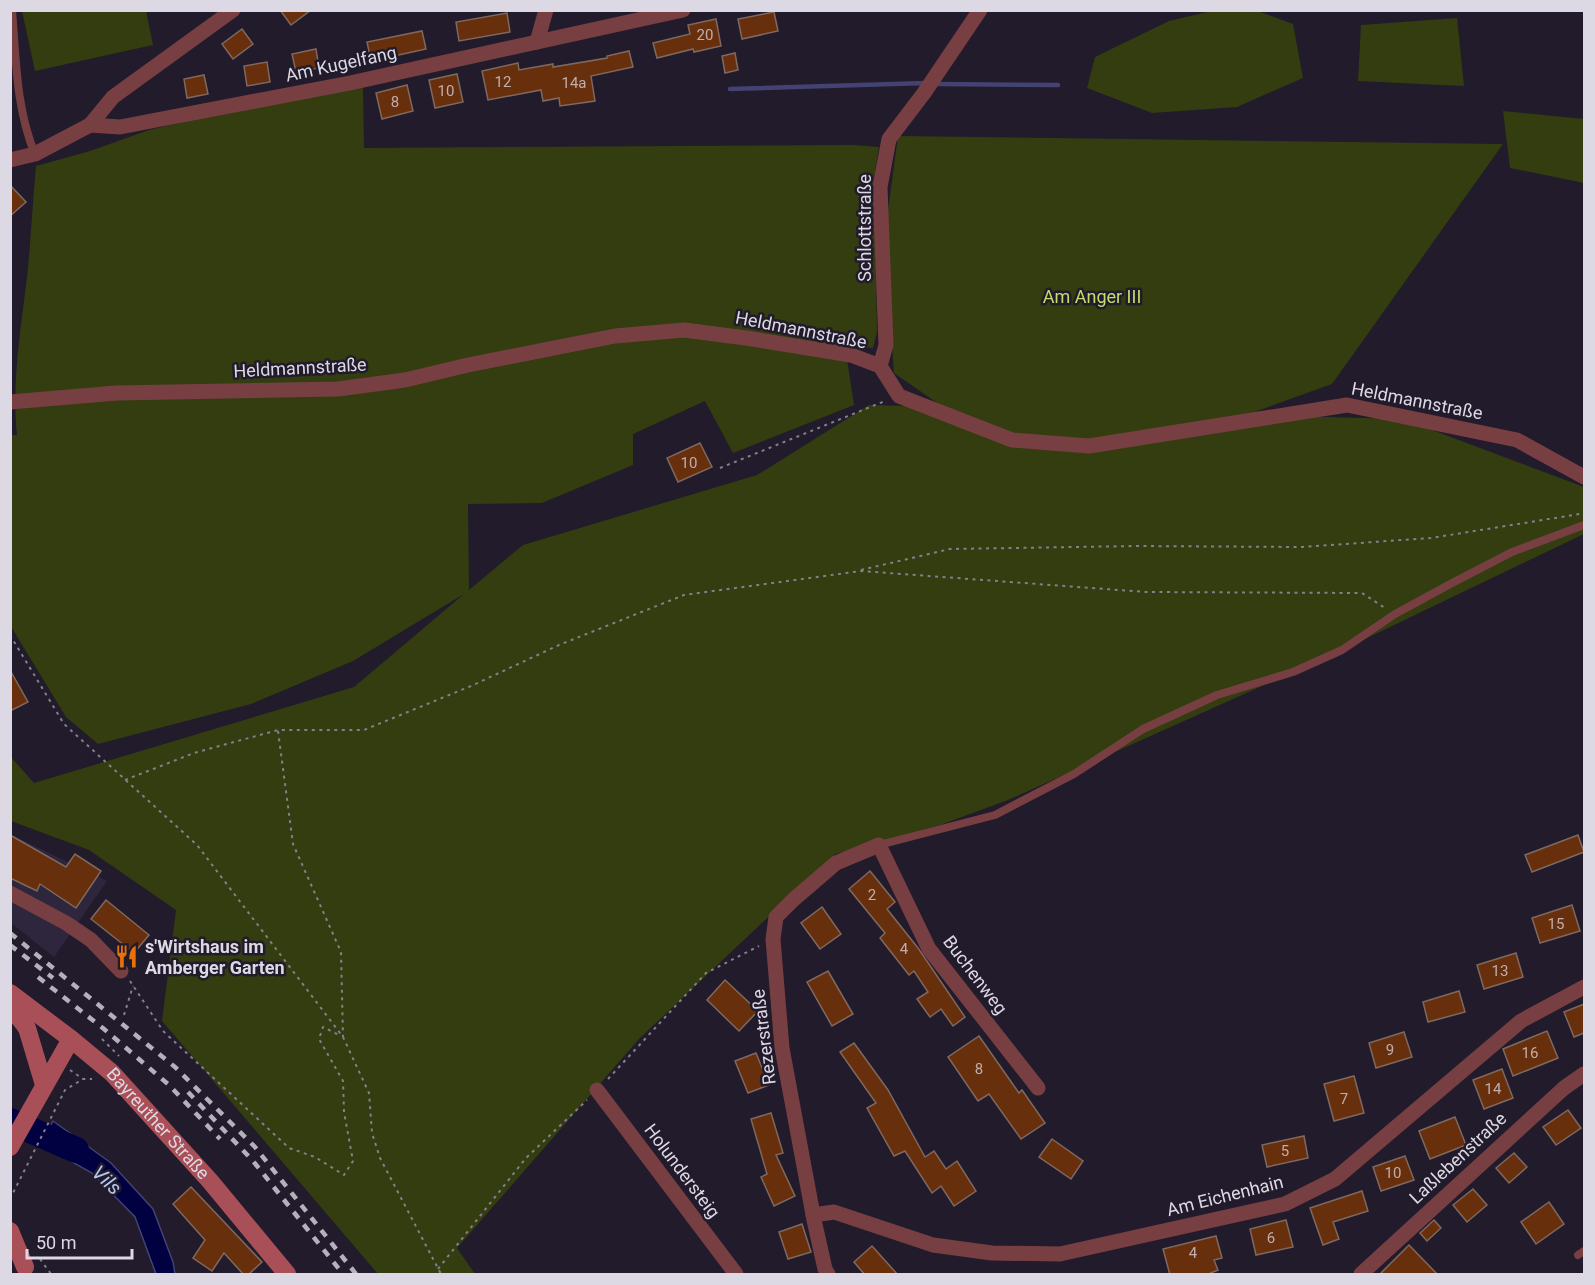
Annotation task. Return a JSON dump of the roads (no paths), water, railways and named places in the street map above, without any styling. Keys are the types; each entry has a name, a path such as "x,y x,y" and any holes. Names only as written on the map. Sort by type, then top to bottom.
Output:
{"main road":[{"name":"Bayreuther Straße","path":"10,993 112,1073 210,1181 287,1275"},
{"path":"10,1006 27,1028 44,1085"},
{"path":"10,1147 71,1039"},
{"path":"10,1231 28,1271"},
{"path":"10,1254 28,1271"}],"street":[{"path":"10,160 35,154 90,125 113,97 234,10"},
{"path":"537,42 546,10"},
{"name":"Am Kugelfang","path":"90,125 120,127 350,83 683,10"},
{"name":"Schlottstraße","path":"880,366 886,345 880,187 889,139 938,74 980,10"},
{"name":"Heldmannstraße","path":"10,402 116,393 338,389 405,380 615,336 684,330 851,355 880,366 899,396 1012,440 1089,446 1347,405 1517,440 1584,477"},
{"name":"Buchenweg","path":"879,845 929,949 1038,1088"},
{"name":"Rezerstraße","path":"828,1275 813,1215 782,1048 773,939 776,917 836,862 879,845"},
{"path":"10,893 66,923 91,940 121,971"},
{"name":"Am Eichenhain","path":"813,1215 834,1212 933,1245 992,1253 1060,1254 1285,1204 1335,1179 1521,1021 1584,987"},
{"name":"Laßlebenstraße","path":"1361,1275 1564,1088 1584,1074"},
{"name":"Holundersteig","path":"597,1090 736,1275"}],"lane":[{"path":"12,10 18,87 29,140 35,154"},
{"path":"879,845 995,815 1074,774 1143,729 1217,695 1293,672 1342,650 1395,614 1512,552 1584,525"}],"water":[{"path":"53,1121 111,1163 153,1209 173,1262 175,1274 156,1274 135,1217 92,1173 40,1144"}],"waterway":[{"path":"730,89 926,83"},
{"path":"935,84 1058,85"},
{"name":"Vils","path":"10,1121 76,1150"}],"railway":[{"path":"10,933 175,1067 255,1147 356,1274"},
{"path":"10,945 53,978"},
{"path":"38,977 104,1029 169,1085 220,1139"},
{"path":"188,1092 253,1161 343,1274"}],"place":[{"name":"s'Wirtshaus im Amberger Garten","path":"127,957"}],"park label":[{"name":"Am Anger III","path":"1092,297"}]}
